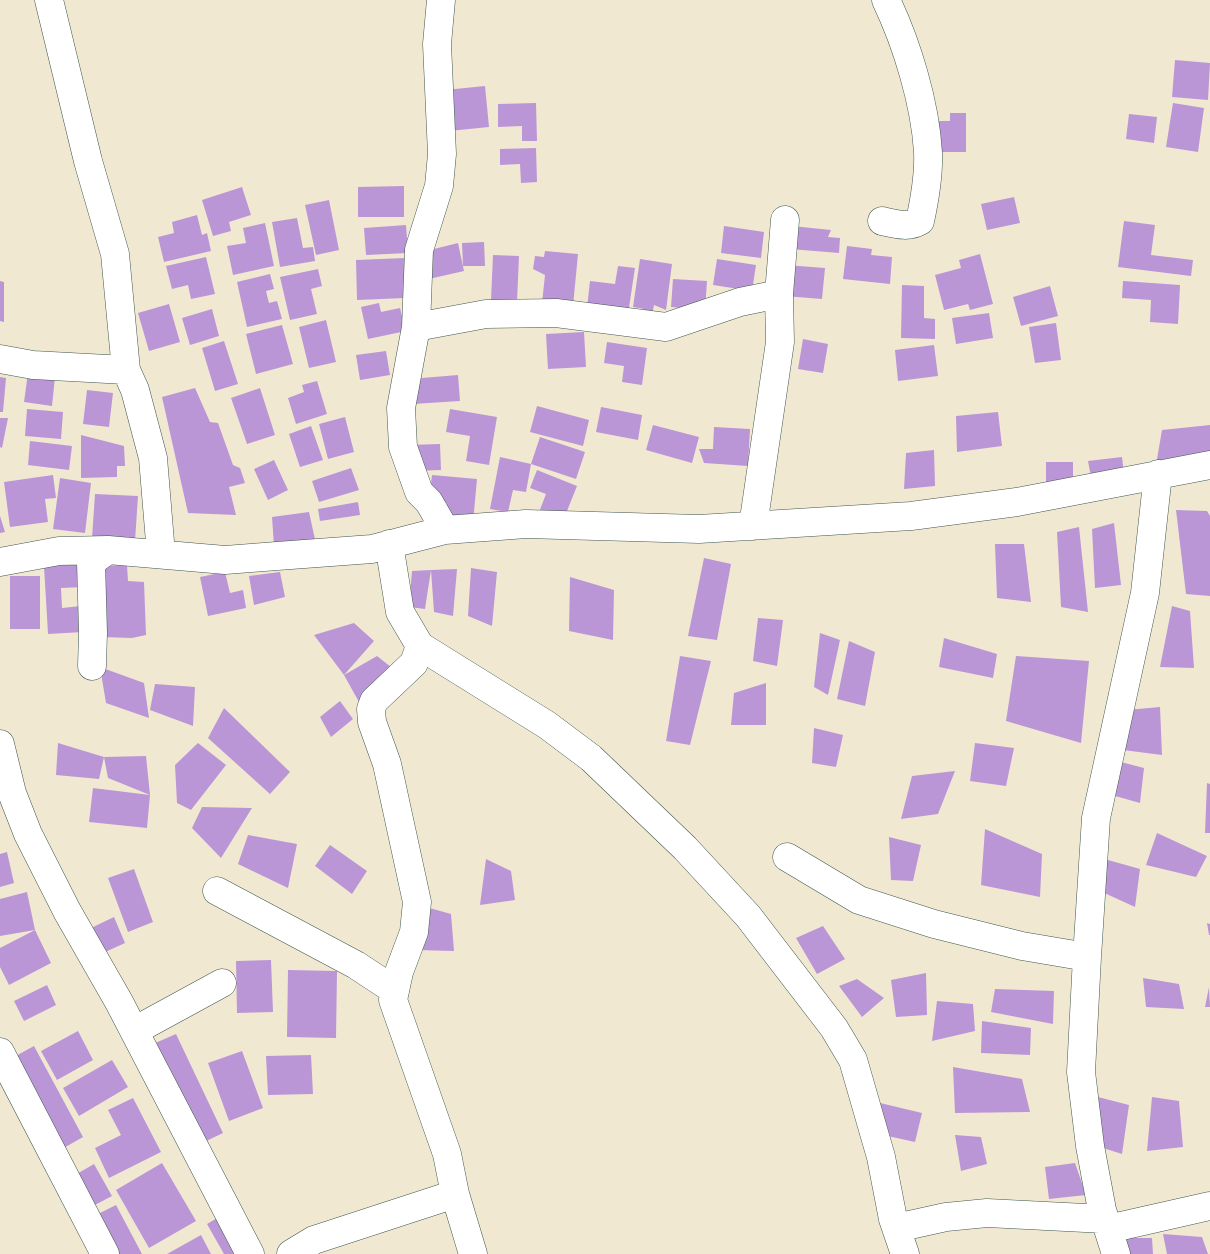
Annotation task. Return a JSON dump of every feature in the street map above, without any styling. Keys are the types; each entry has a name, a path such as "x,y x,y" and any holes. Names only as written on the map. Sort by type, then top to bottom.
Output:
{"street":[{"path":"49,0 88,161 115,254 126,370 135,390 153,458 161,554"},
{"path":"442,0 437,44 442,154 439,186 419,250 416,327 401,408 404,447 419,492 429,502 445,530"},
{"path":"882,221 905,225 920,221 928,179 928,152 920,107 902,33 886,0"},
{"path":"753,526 780,342 779,294 785,220"},
{"path":"416,327 486,314 556,313 666,327 740,302 779,294"},
{"path":"0,359 33,365 126,370"},
{"path":"0,562 59,551 108,550 225,560 372,549 445,530 526,524 699,529 911,516 1017,502 1210,465"},
{"path":"1110,1234 1090,1146 1081,1072 1087,957 1096,818 1145,594 1158,474"},
{"path":"389,544 400,612 420,646 547,725 591,758 686,848 748,916 834,1028 853,1060 881,1157 896,1228 905,1254"},
{"path":"92,666 91,562 108,550"},
{"path":"420,646 414,663 374,701 371,709 372,722 388,764 416,902 414,932 394,990 393,1000 447,1154 455,1194 474,1254"},
{"path":"0,744 12,793 28,834 67,911 134,1031 250,1254"},
{"path":"787,857 859,900 934,924 1022,946 1087,957"},
{"path":"217,891 356,965 394,990"},
{"path":"134,1031 222,983"},
{"path":"0,1052 105,1254"},
{"path":"291,1254 314,1240 455,1194"},
{"path":"896,1228 946,1217 987,1213 1110,1234 1210,1206"}],"building":[{"path":"1175,60 1210,63 1208,100 1172,97"},
{"path":"485,86 489,127 449,131 445,90"},
{"path":"536,103 537,141 522,141 522,126 498,127 498,104"},
{"path":"1173,103 1204,108 1198,152 1166,147"},
{"path":"950,113 966,113 966,152 938,152 929,121 950,121"},
{"path":"1129,114 1157,117 1154,143 1126,139"},
{"path":"536,148 537,182 521,183 520,164 500,165 500,149"},
{"path":"404,186 404,217 358,217 358,187"},
{"path":"242,187 251,215 229,222 231,231 213,236 202,200"},
{"path":"1014,197 1020,223 987,230 981,204"},
{"path":"329,200 339,250 316,255 305,205"},
{"path":"197,215 202,235 207,233 211,251 164,262 158,237 174,233 172,222"},
{"path":"297,218 303,248 313,247 315,261 280,267 272,222"},
{"path":"1124,221 1155,225 1151,255 1193,260 1191,276 1118,267"},
{"path":"265,223 274,266 233,275 227,246 246,243 243,228"},
{"path":"406,225 408,253 366,255 364,228"},
{"path":"724,226 764,232 761,258 721,253"},
{"path":"792,226 831,230 828,237 840,238 839,253 790,249"},
{"path":"484,242 485,266 463,266 462,243"},
{"path":"458,243 464,271 429,279 422,252"},
{"path":"847,246 872,249 871,255 892,257 890,284 843,279"},
{"path":"545,251 578,254 573,306 542,303 545,275 533,269 535,256 544,257"},
{"path":"980,254 993,304 970,310 968,304 944,310 935,275 961,268 959,260"},
{"path":"493,255 519,256 517,302 491,300"},
{"path":"206,257 215,294 191,299 188,285 172,289 166,266"},
{"path":"405,258 405,298 357,300 356,260"},
{"path":"640,259 672,264 666,310 654,305 652,315 643,314 644,309 633,307"},
{"path":"717,259 756,265 752,291 713,285"},
{"path":"786,265 825,268 822,299 784,296"},
{"path":"618,266 635,268 628,314 587,308 590,281 615,284"},
{"path":"318,269 322,286 311,289 317,314 290,320 280,277"},
{"path":"270,274 274,289 266,291 269,303 277,301 282,319 247,327 237,282"},
{"path":"673,279 707,281 705,310 671,307"},
{"path":"0,281 4,282 4,322 0,321"},
{"path":"1123,281 1180,285 1178,324 1150,322 1151,300 1122,298"},
{"path":"902,285 924,286 924,318 935,319 935,339 901,338"},
{"path":"1050,286 1058,316 1021,326 1013,297"},
{"path":"379,303 381,312 400,308 406,331 368,339 361,307"},
{"path":"169,304 180,342 149,351 138,313"},
{"path":"212,309 219,336 190,345 182,318"},
{"path":"989,313 993,338 956,344 952,318"},
{"path":"326,320 336,362 309,368 299,327"},
{"path":"1056,323 1061,360 1035,363 1029,327"},
{"path":"282,325 293,364 256,374 246,334"},
{"path":"584,332 586,367 548,369 546,334"},
{"path":"803,339 828,344 823,373 798,369"},
{"path":"224,341 238,384 215,391 202,348"},
{"path":"607,342 647,348 642,385 622,382 624,366 604,363"},
{"path":"934,345 938,376 898,381 895,350"},
{"path":"386,351 390,375 360,380 356,355"},
{"path":"28,373 55,377 52,406 24,402"},
{"path":"458,375 460,401 413,404 410,379"},
{"path":"0,377 6,378 3,412 0,412"},
{"path":"317,381 327,414 296,424 288,398 304,392 302,385"},
{"path":"195,388 210,422 218,423 233,465 240,468 245,483 229,487 236,515 188,513 162,397"},
{"path":"260,388 275,435 247,444 231,398"},
{"path":"87,390 113,393 109,427 83,424"},
{"path":"537,406 589,420 583,446 530,432"},
{"path":"601,407 642,415 638,440 596,432"},
{"path":"27,409 63,412 61,439 25,436"},
{"path":"450,409 497,417 489,465 466,461 470,436 446,432"},
{"path":"998,412 1002,446 957,452 956,416"},
{"path":"345,417 354,452 328,459 319,424"},
{"path":"0,418 8,418 2,448 0,447"},
{"path":"653,425 699,437 692,463 646,450"},
{"path":"1210,425 1210,453 1156,465 1162,430"},
{"path":"311,426 323,460 300,467 289,434"},
{"path":"714,427 750,429 748,466 704,463 699,449 713,449"},
{"path":"81,435 124,446 125,466 117,466 117,477 81,478"},
{"path":"540,437 585,452 576,479 531,464"},
{"path":"30,441 72,446 69,470 28,465"},
{"path":"440,444 441,470 411,471 409,445"},
{"path":"934,450 935,486 904,489 906,453"},
{"path":"500,457 531,464 526,492 513,490 508,512 490,509"},
{"path":"1122,457 1124,474 1091,477 1088,461"},
{"path":"274,460 288,490 268,500 254,469"},
{"path":"1046,462 1073,462 1073,480 1046,486"},
{"path":"351,468 359,490 319,502 312,481"},
{"path":"537,470 577,486 565,516 536,520 546,494 530,488"},
{"path":"53,475 56,498 45,499 48,522 10,527 4,482"},
{"path":"432,475 477,479 473,523 445,521 447,503 429,502"},
{"path":"60,478 91,483 85,533 53,529"},
{"path":"95,494 138,496 135,541 92,538"},
{"path":"358,502 360,515 320,521 318,509"},
{"path":"1176,510 1207,511 1210,516 1210,596 1186,594"},
{"path":"309,512 316,544 274,546 272,517"},
{"path":"0,516 5,532 0,533"},
{"path":"1114,523 1121,585 1095,588 1092,529"},
{"path":"1079,527 1088,612 1061,607 1057,532"},
{"path":"995,544 1024,544 1031,602 997,598"},
{"path":"704,558 731,564 717,640 688,636"},
{"path":"84,564 85,587 61,588 62,608 81,606 83,632 48,634 44,566"},
{"path":"127,565 128,581 144,582 146,635 132,638 101,637 99,566"},
{"path":"471,568 497,572 492,626 468,616"},
{"path":"457,569 453,616 434,612 431,570"},
{"path":"431,570 425,609 409,607 412,571"},
{"path":"225,572 230,593 243,590 246,608 208,616 200,577"},
{"path":"280,572 285,597 254,605 249,576"},
{"path":"10,576 40,576 40,629 10,629"},
{"path":"570,577 614,590 613,640 569,631"},
{"path":"1172,606 1190,611 1194,668 1160,667"},
{"path":"758,618 783,620 777,666 753,661"},
{"path":"354,623 374,641 344,675 314,635"},
{"path":"820,633 840,640 828,695 814,687"},
{"path":"944,638 997,654 993,678 939,667"},
{"path":"849,641 875,652 865,706 837,699"},
{"path":"377,656 391,667 359,702 344,675"},
{"path":"680,656 711,661 690,745 666,741"},
{"path":"1016,656 1089,661 1081,743 1006,721"},
{"path":"100,667 144,683 149,718 106,703"},
{"path":"766,683 766,725 731,725 734,693"},
{"path":"155,684 195,687 193,726 150,710"},
{"path":"340,701 353,719 331,737 320,717"},
{"path":"1160,707 1162,755 1123,750 1127,710"},
{"path":"224,708 290,772 270,794 208,738"},
{"path":"814,728 843,735 836,767 812,763"},
{"path":"58,743 104,757 99,779 56,775"},
{"path":"198,743 226,765 191,810 177,803 175,765"},
{"path":"975,743 1014,748 1006,786 970,781"},
{"path":"146,756 150,795 108,778 104,757"},
{"path":"1117,761 1144,768 1140,803 1101,792"},
{"path":"955,771 938,814 901,819 912,776"},
{"path":"1207,783 1210,784 1210,833 1205,833"},
{"path":"93,788 150,795 147,828 89,822"},
{"path":"202,807 252,808 221,858 192,828"},
{"path":"985,829 1042,854 1040,897 981,885"},
{"path":"1157,833 1207,856 1196,877 1146,865"},
{"path":"248,835 297,844 288,888 238,864"},
{"path":"889,837 921,845 913,881 891,880"},
{"path":"330,845 367,871 352,894 315,866"},
{"path":"7,852 14,883 0,887 0,854"},
{"path":"1101,858 1140,869 1135,907 1100,891"},
{"path":"486,859 511,871 515,900 480,905"},
{"path":"134,869 153,922 128,932 108,878"},
{"path":"27,892 35,930 0,936 0,899"},
{"path":"426,907 451,914 454,951 417,950"},
{"path":"114,917 125,943 103,953 91,928"},
{"path":"1207,923 1210,924 1210,935 1209,935"},
{"path":"823,926 845,959 817,974 796,938"},
{"path":"35,930 51,963 9,985 0,967 0,948"},
{"path":"271,960 273,1012 237,1013 236,961"},
{"path":"288,970 337,971 336,1038 287,1037"},
{"path":"926,973 927,1015 896,1017 891,980"},
{"path":"1143,978 1179,984 1184,1009 1146,1007"},
{"path":"857,979 884,998 862,1017 839,986"},
{"path":"47,985 56,1005 24,1021 14,1001"},
{"path":"1209,987 1210,1007 1205,1007"},
{"path":"995,989 1054,991 1053,1024 991,1012"},
{"path":"937,1001 973,1004 975,1031 932,1041"},
{"path":"982,1021 1031,1028 1030,1055 981,1053"},
{"path":"78,1031 93,1060 57,1080 41,1051"},
{"path":"176,1034 223,1133 200,1144 153,1044"},
{"path":"34,1046 83,1137 62,1149 12,1058"},
{"path":"242,1051 263,1108 229,1121 208,1063"},
{"path":"311,1055 313,1094 268,1095 266,1056"},
{"path":"112,1060 128,1087 79,1116 63,1088"},
{"path":"953,1067 1022,1079 1030,1112 955,1113"},
{"path":"1094,1096 1129,1105 1122,1154 1100,1147"},
{"path":"1152,1097 1179,1101 1183,1147 1147,1151"},
{"path":"133,1098 161,1152 109,1178 95,1148 121,1135 108,1110"},
{"path":"876,1102 922,1113 915,1142 883,1135"},
{"path":"955,1135 981,1137 987,1164 961,1171"},
{"path":"162,1163 196,1221 149,1248 116,1190"},
{"path":"1075,1163 1086,1195 1049,1199 1045,1167"},
{"path":"94,1164 112,1196 93,1206 75,1175"},
{"path":"116,1205 142,1254 119,1254 98,1214"},
{"path":"219,1217 239,1254 224,1254 207,1224"},
{"path":"1163,1234 1202,1237 1208,1254 1167,1254"},
{"path":"201,1235 211,1254 167,1254"},
{"path":"1125,1238 1152,1238 1153,1254 1128,1254"}]}
